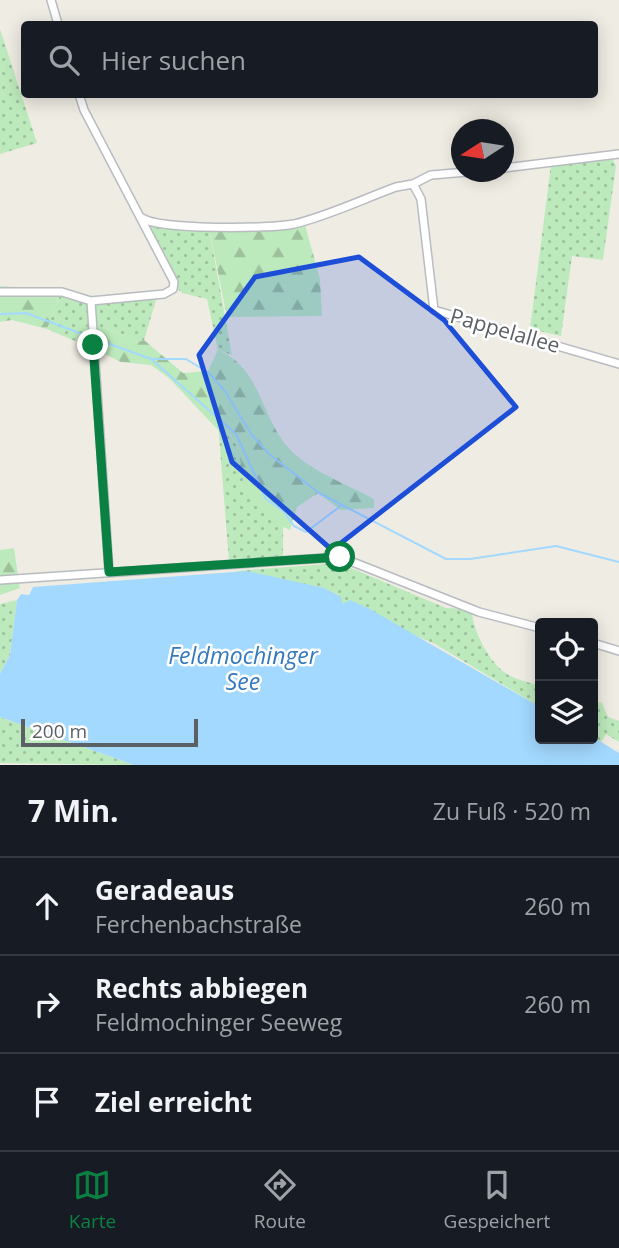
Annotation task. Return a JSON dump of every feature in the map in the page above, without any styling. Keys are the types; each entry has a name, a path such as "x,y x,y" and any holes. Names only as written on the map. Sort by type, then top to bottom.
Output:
{"street":[{"path":"51,0 57,21"},
{"path":"0,292 62,292 91,301 164,294 173,289 174,282 84,110 80,98"},
{"path":"514,167 619,155"},
{"path":"139,215 151,223 175,225 283,225 396,187 413,184 431,175 451,173"},
{"name":"Pappelallee","path":"413,184 421,200 434,310 619,364"},
{"path":"91,301 109,572"},
{"path":"0,580 340,557 480,612 535,627"},
{"path":"598,645 619,651"}],"highlighted area":[{"path":"359,257 444,320 516,407 332,550 232,462 199,355 255,277"}],"green space":[{"path":"0,29 37,143 0,154"},
{"path":"613,160 616,166 603,260 572,256 561,336 530,329 551,165"},
{"path":"305,225 320,279 322,316 227,317 209,228 287,229"},
{"path":"152,226 209,228 232,355 218,350 207,299 182,293 175,286 149,229"},
{"path":"0,286 61,292 47,329 12,320 0,322"},
{"path":"61,292 91,301 157,297 144,340 138,342 104,327 94,349 47,329"},
{"path":"104,327 138,342 144,340 183,373 208,371 218,350 231,357 250,378 275,429 291,451 325,475 374,499 374,508 341,510 318,493 297,507 290,530 283,527 263,512 248,492 240,456 228,432 219,424 219,431 169,378 151,365 121,362 94,349 93,330"},
{"path":"218,423 237,446 262,504 271,517 283,527 283,557 229,561"},
{"path":"14,548 20,588 0,595 0,550"},
{"path":"339,563 446,608 465,609 472,614 483,646 498,667 512,677 535,684 535,704 435,644 342,604 324,588 235,571"},
{"path":"17,600 10,655 0,674 0,604"},
{"path":"598,702 602,703 608,717 619,721 619,742 606,734 601,742 598,740"},
{"path":"0,717 134,765 0,763"}],"water":[{"name":"Feldmochinger See","path":"247,571 324,588 341,597 343,604 350,600 368,608 535,704 535,744 598,744 598,740 619,753 619,765 134,765 0,717 0,674 10,655 17,600 21,594 29,595 33,587"}],"waterway":[{"path":"0,314 26,313 90,337"},
{"path":"96,339 151,359 186,359 209,373 225,391 251,434 269,454 319,493 446,559 470,559 556,546 619,562"},
{"path":"151,359 236,434 266,499 283,511 294,526 306,532 342,505"}],"route":[{"path":"93,345 109,572 340,557"}]}
